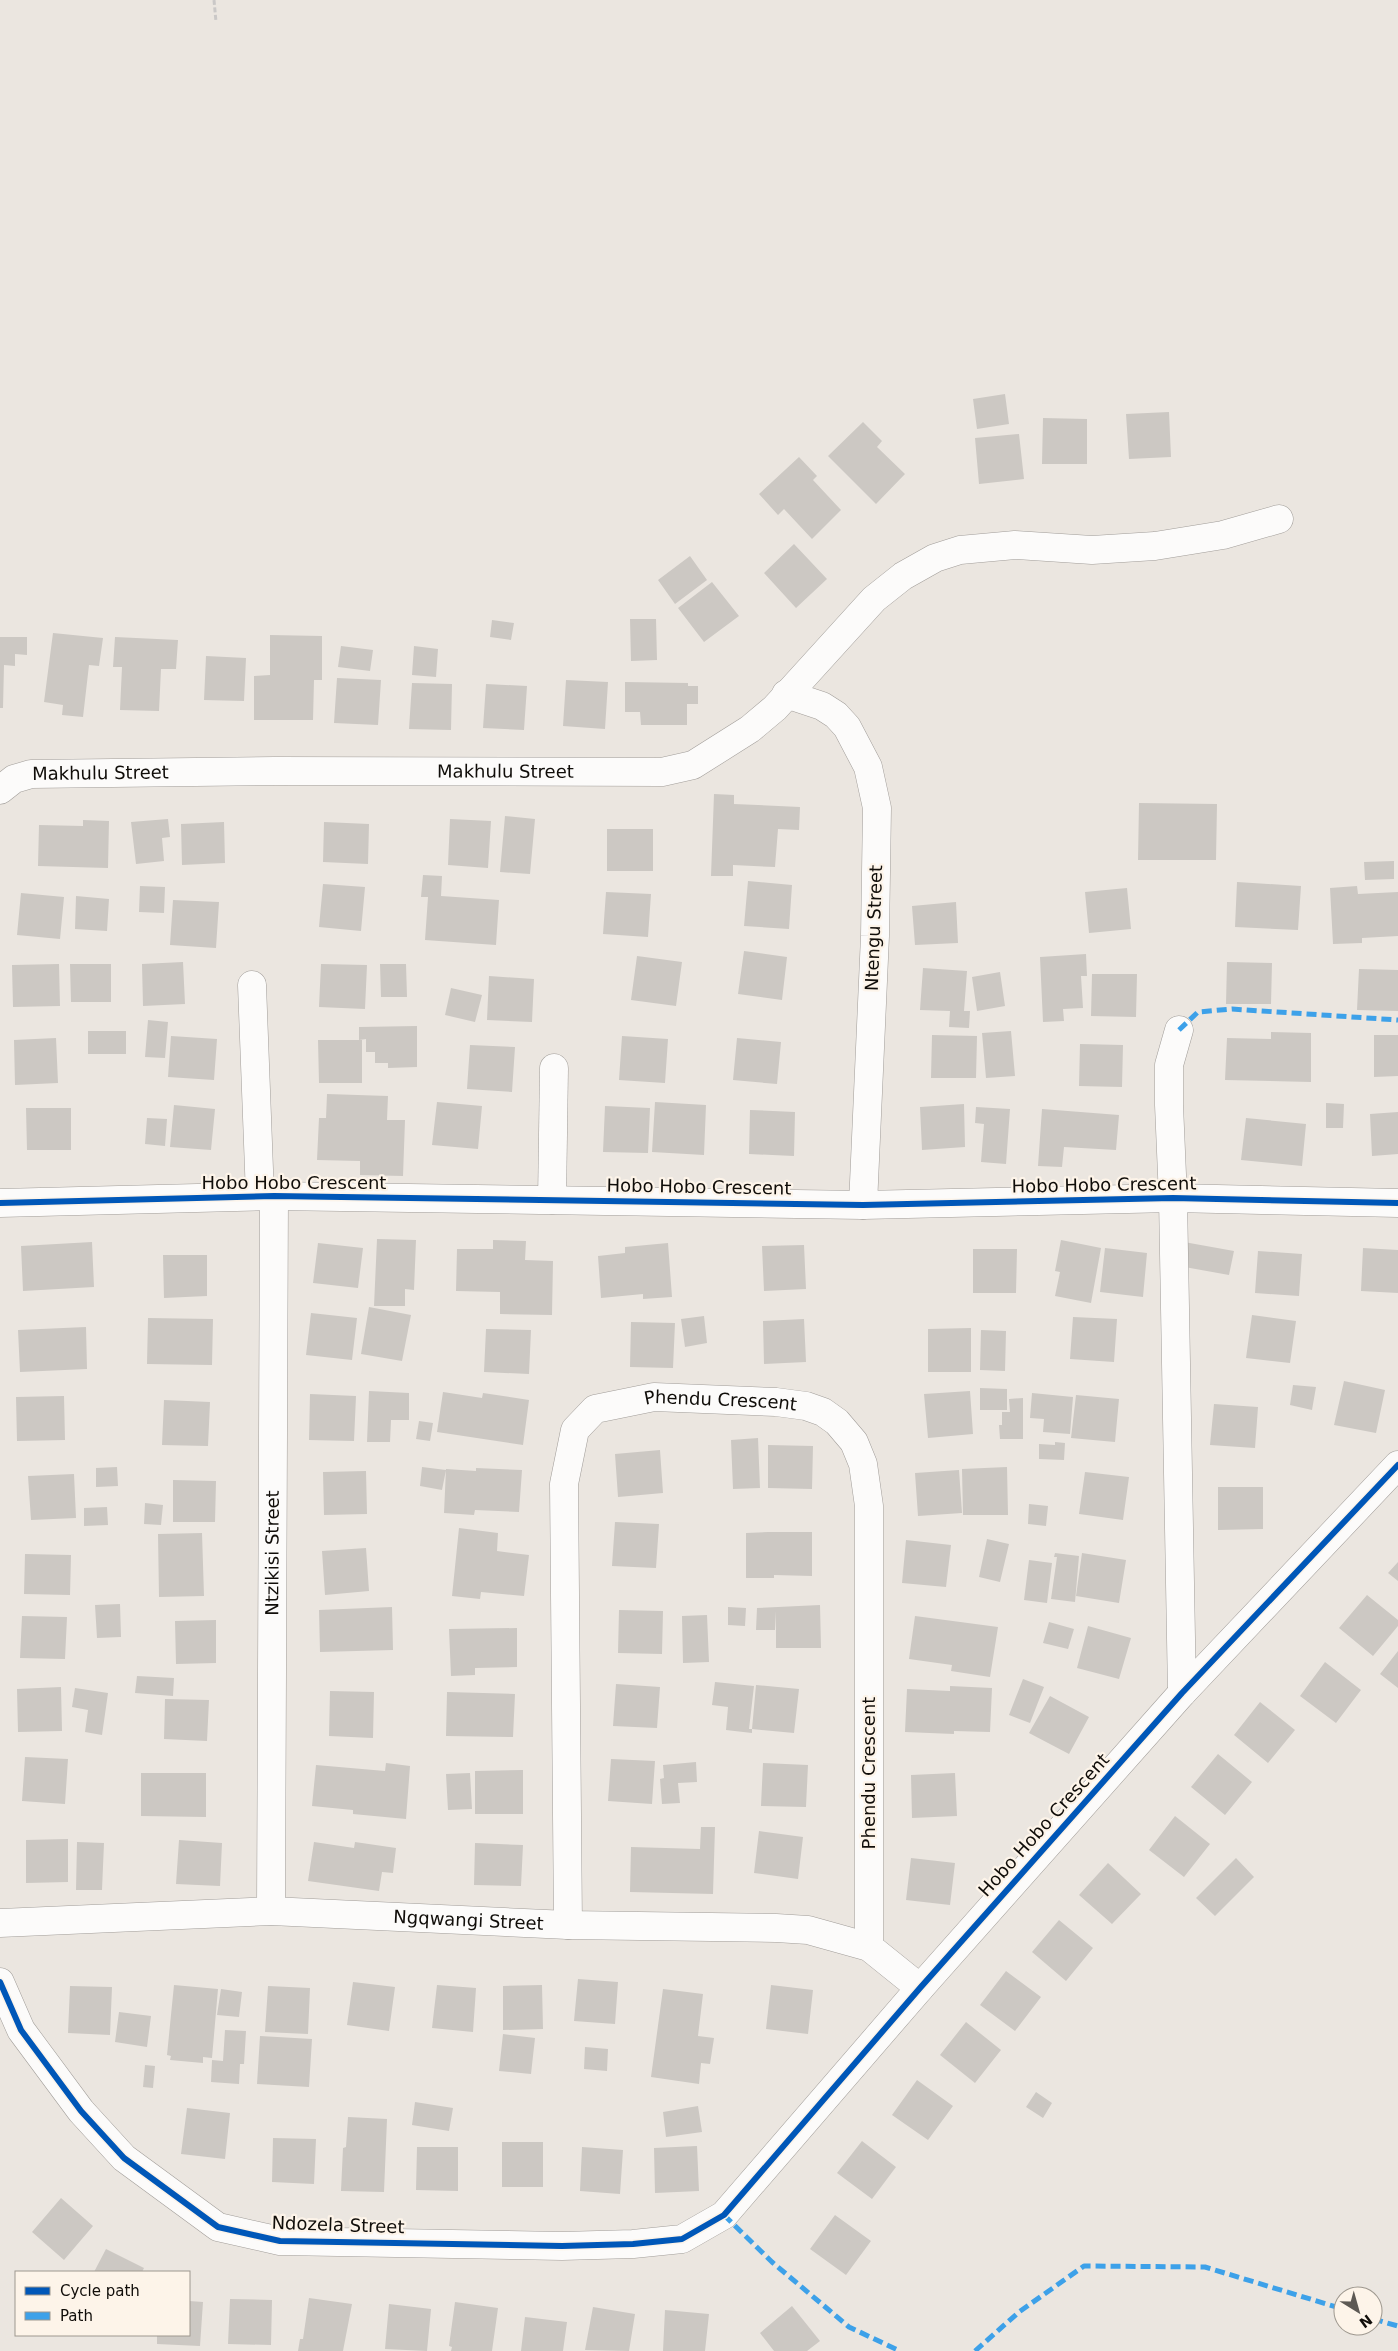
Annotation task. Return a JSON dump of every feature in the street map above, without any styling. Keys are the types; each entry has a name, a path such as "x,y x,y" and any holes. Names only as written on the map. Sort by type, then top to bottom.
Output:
{"street":[{"name":"Makhulu Street","path":"0,790 14,779 31,774 275,771 662,772 693,765 717,752 750,729 775,708 874,599 903,576 935,558 960,550 1015,545 1092,550 1155,546 1223,535 1279,519"},
{"name":"Ntengu Street","path":"786,694 822,706 836,715 847,727 868,767 877,808 875,936 863,1205"},
{"name":"Hobo Hobo Crescent","path":"252,985 267,1196"},
{"path":"1179,1030 1169,1065 1182,1693"},
{"path":"552,1200 554,1068"},
{"name":"Hobo Hobo Crescent","path":"0,1203 267,1196 863,1205 1173,1198 1398,1203"},
{"name":"Ntzikisi Street","path":"267,1196 271,1911"},
{"name":"Phendu Crescent","path":"568,1925 564,1484 575,1430 595,1408 654,1397 776,1402 806,1406 823,1412 837,1422 854,1442 863,1464 869,1506 869,1947"},
{"name":"Hobo Hobo Crescent","path":"724,2215 920,1988 1182,1693 1398,1465"},
{"name":"Ngqwangi Street","path":"0,1923 271,1911 568,1925 808,1930 869,1947 920,1988"},
{"name":"Ndozela Street","path":"0,1982 21,2030 81,2111 124,2158 218,2227 280,2241 562,2246 633,2244 682,2239 724,2215"}],"path":[{"path":"214,0 216,22"}],"building":[{"path":"1005,394 1009,424 977,429 973,399"},
{"path":"1169,412 1171,457 1129,459 1126,414"},
{"path":"1043,418 1087,419 1087,464 1042,464"},
{"path":"863,422 882,441 877,447 905,474 876,504 828,456"},
{"path":"1019,434 1024,479 979,484 975,438"},
{"path":"799,457 817,476 813,480 841,510 812,539 784,509 778,515 759,494"},
{"path":"794,544 827,579 796,608 764,573"},
{"path":"690,556 707,580 675,604 658,580"},
{"path":"712,582 739,616 704,642 678,608"},
{"path":"630,619 656,619 657,660 631,661"},
{"path":"492,620 514,623 511,640 490,637"},
{"path":"53,633 103,638 99,666 89,665 83,717 62,715 63,705 44,702"},
{"path":"270,635 322,636 322,680 314,680 313,720 254,720 254,676 270,675"},
{"path":"0,637 27,637 27,655 15,654 15,666 4,665 3,708 0,708"},
{"path":"115,637 178,640 176,669 161,669 159,711 120,710 122,667 113,667"},
{"path":"341,646 373,650 370,671 338,667"},
{"path":"414,646 438,649 436,677 412,675"},
{"path":"206,656 246,658 244,701 204,700"},
{"path":"337,678 381,680 378,725 334,723"},
{"path":"566,680 608,682 605,729 563,726"},
{"path":"625,682 688,683 688,686 698,686 698,704 687,704 687,725 641,725 640,712 625,712"},
{"path":"412,683 452,684 451,730 409,729"},
{"path":"486,684 527,686 524,730 483,728"},
{"path":"714,794 734,795 734,804 800,807 799,830 778,829 775,867 733,865 733,876 711,876"},
{"path":"1139,803 1217,804 1216,860 1138,860"},
{"path":"505,816 535,819 530,874 500,872"},
{"path":"168,819 170,837 162,838 164,861 136,864 131,822"},
{"path":"450,819 491,821 488,868 448,865"},
{"path":"83,820 109,821 108,868 38,866 39,825 83,826"},
{"path":"224,822 225,863 182,865 181,824"},
{"path":"324,822 369,824 368,864 323,862"},
{"path":"607,829 653,829 653,871 607,871"},
{"path":"1394,861 1394,879 1365,880 1364,862"},
{"path":"423,875 442,876 441,896 499,900 496,945 425,940 428,897 421,897"},
{"path":"748,881 792,885 789,929 744,926"},
{"path":"1237,882 1301,886 1298,930 1235,927"},
{"path":"323,884 365,887 361,931 319,927"},
{"path":"140,886 165,887 164,913 139,912"},
{"path":"1357,886 1358,894 1398,892 1398,936 1362,938 1362,943 1333,944 1330,888"},
{"path":"1127,888 1131,929 1089,933 1085,892"},
{"path":"606,892 651,894 648,937 603,934"},
{"path":"21,893 64,897 60,939 17,935"},
{"path":"76,896 109,899 107,931 75,929"},
{"path":"173,900 219,902 216,948 170,945"},
{"path":"956,902 958,943 915,945 912,906"},
{"path":"744,951 787,957 782,1000 738,994"},
{"path":"1086,954 1087,976 1081,976 1083,1008 1063,1009 1064,1021 1043,1022 1040,957"},
{"path":"637,956 682,962 676,1006 631,1000"},
{"path":"183,962 185,1004 143,1006 142,964"},
{"path":"1227,962 1272,963 1271,1004 1226,1004"},
{"path":"59,964 60,1006 13,1007 12,965"},
{"path":"70,964 111,964 111,1002 71,1002"},
{"path":"321,964 367,965 365,1009 319,1007"},
{"path":"380,964 406,964 407,997 381,997"},
{"path":"923,968 967,971 964,1011 970,1011 969,1028 949,1027 950,1011 920,1010"},
{"path":"1359,969 1398,970 1398,1011 1357,1010"},
{"path":"1000,972 1005,1006 977,1011 972,977"},
{"path":"1092,974 1137,974 1136,1017 1091,1016"},
{"path":"489,976 534,979 532,1022 487,1020"},
{"path":"451,988 482,995 475,1022 445,1015"},
{"path":"148,1020 168,1022 165,1058 145,1057"},
{"path":"417,1026 417,1067 388,1068 388,1063 375,1063 375,1052 366,1052 366,1039 359,1040 359,1027"},
{"path":"88,1031 126,1031 126,1054 88,1054"},
{"path":"1011,1031 1015,1076 986,1078 982,1033"},
{"path":"1271,1032 1311,1033 1311,1082 1225,1080 1227,1038 1271,1039"},
{"path":"932,1035 977,1036 976,1078 931,1078"},
{"path":"1374,1035 1398,1035 1398,1076 1374,1077"},
{"path":"171,1036 217,1039 214,1080 168,1077"},
{"path":"622,1036 668,1039 665,1083 619,1080"},
{"path":"56,1038 58,1083 15,1085 14,1040"},
{"path":"737,1038 781,1042 777,1084 733,1080"},
{"path":"318,1040 362,1040 362,1083 319,1083"},
{"path":"1080,1044 1123,1045 1122,1087 1079,1086"},
{"path":"470,1045 515,1047 512,1092 467,1089"},
{"path":"327,1094 388,1096 387,1120 405,1120 403,1176 360,1175 360,1161 317,1160 319,1118 326,1118"},
{"path":"437,1102 482,1106 478,1149 432,1145"},
{"path":"655,1102 706,1105 704,1155 652,1152"},
{"path":"1326,1103 1344,1104 1343,1128 1326,1128"},
{"path":"964,1104 965,1147 922,1150 920,1107"},
{"path":"174,1105 215,1109 211,1150 170,1147"},
{"path":"605,1106 650,1108 648,1153 603,1152"},
{"path":"976,1107 1010,1109 1006,1164 981,1162 984,1124 975,1123"},
{"path":"26,1108 71,1108 71,1150 27,1150"},
{"path":"1042,1109 1119,1115 1116,1150 1064,1147 1062,1167 1038,1166"},
{"path":"750,1110 795,1112 794,1156 749,1154"},
{"path":"1398,1112 1398,1154 1372,1156 1370,1114"},
{"path":"147,1118 167,1119 165,1146 145,1144"},
{"path":"1246,1118 1306,1124 1302,1166 1241,1160"},
{"path":"377,1239 416,1240 414,1290 405,1289 405,1306 374,1306"},
{"path":"493,1240 526,1241 525,1260 553,1261 552,1315 500,1314 500,1292 456,1291 457,1249 493,1249"},
{"path":"1061,1240 1101,1248 1091,1303 1055,1296 1060,1272 1055,1271"},
{"path":"92,1242 94,1287 23,1291 21,1246"},
{"path":"1184,1242 1234,1251 1229,1275 1179,1266"},
{"path":"318,1243 363,1248 358,1288 313,1283"},
{"path":"668,1243 672,1297 643,1299 643,1294 601,1298 598,1256 625,1253 625,1247"},
{"path":"804,1245 806,1289 764,1291 762,1246"},
{"path":"1105,1248 1147,1253 1143,1297 1100,1292"},
{"path":"1363,1248 1398,1250 1398,1293 1361,1291"},
{"path":"973,1249 1017,1249 1016,1293 973,1293"},
{"path":"1258,1251 1302,1254 1299,1296 1255,1293"},
{"path":"163,1255 207,1255 207,1296 164,1298"},
{"path":"369,1307 411,1315 402,1361 361,1354"},
{"path":"311,1313 357,1318 352,1360 306,1355"},
{"path":"1252,1315 1296,1321 1290,1363 1246,1358"},
{"path":"704,1316 707,1343 685,1347 681,1319"},
{"path":"1073,1317 1117,1319 1114,1362 1070,1359"},
{"path":"148,1318 213,1319 212,1365 147,1364"},
{"path":"804,1319 806,1362 764,1364 763,1321"},
{"path":"631,1322 675,1323 673,1368 630,1367"},
{"path":"86,1327 87,1369 20,1372 18,1330"},
{"path":"971,1328 971,1372 928,1372 928,1329"},
{"path":"486,1329 531,1330 529,1374 484,1372"},
{"path":"981,1330 1006,1331 1005,1371 980,1370"},
{"path":"1344,1381 1385,1390 1376,1433 1334,1425"},
{"path":"1293,1385 1316,1387 1312,1410 1290,1405"},
{"path":"980,1388 1007,1389 1007,1410 980,1410"},
{"path":"369,1391 409,1393 409,1420 391,1420 390,1442 367,1442"},
{"path":"970,1391 973,1434 928,1438 924,1394"},
{"path":"443,1392 482,1398 483,1393 529,1400 523,1445 437,1432"},
{"path":"1032,1393 1073,1397 1070,1434 1043,1432 1044,1419 1030,1418"},
{"path":"310,1394 356,1396 354,1441 309,1440"},
{"path":"1076,1395 1119,1399 1115,1442 1071,1438"},
{"path":"64,1396 65,1440 17,1441 16,1397"},
{"path":"1023,1398 1023,1439 1000,1439 999,1425 1002,1425 1002,1412 1010,1412 1009,1399"},
{"path":"164,1400 210,1402 208,1446 162,1445"},
{"path":"1214,1404 1258,1407 1255,1448 1210,1445"},
{"path":"419,1421 433,1423 430,1441 416,1439"},
{"path":"758,1438 760,1488 733,1489 731,1440"},
{"path":"1055,1442 1065,1443 1064,1460 1039,1459 1039,1444 1055,1445"},
{"path":"768,1445 813,1446 812,1489 768,1488"},
{"path":"660,1450 663,1493 618,1497 615,1454"},
{"path":"117,1467 118,1486 96,1487 96,1468"},
{"path":"422,1467 446,1470 442,1490 420,1486"},
{"path":"1007,1467 1008,1515 963,1515 962,1469"},
{"path":"476,1468 522,1470 519,1512 475,1510 474,1515 444,1513 446,1469 476,1471"},
{"path":"959,1470 962,1513 918,1516 915,1473"},
{"path":"366,1471 367,1514 324,1515 323,1472"},
{"path":"1085,1472 1129,1477 1123,1520 1079,1514"},
{"path":"74,1474 76,1518 31,1520 28,1476"},
{"path":"173,1480 216,1481 215,1522 173,1522"},
{"path":"1218,1487 1263,1487 1263,1529 1218,1530"},
{"path":"145,1503 163,1505 161,1525 144,1524"},
{"path":"1029,1504 1048,1506 1046,1526 1028,1524"},
{"path":"107,1507 108,1525 84,1526 84,1508"},
{"path":"615,1522 659,1524 656,1568 612,1566"},
{"path":"459,1528 498,1533 497,1551 529,1555 524,1596 481,1592 480,1599 452,1596"},
{"path":"812,1532 812,1576 774,1575 774,1578 746,1578 746,1533"},
{"path":"202,1533 204,1596 159,1597 158,1534"},
{"path":"987,1539 1009,1544 1000,1582 979,1577"},
{"path":"906,1540 951,1545 946,1587 902,1583"},
{"path":"366,1548 369,1591 325,1595 322,1551"},
{"path":"1055,1553 1079,1556 1075,1602 1051,1599 1057,1557 1054,1557"},
{"path":"1082,1553 1126,1560 1119,1603 1076,1596"},
{"path":"25,1554 71,1555 70,1595 24,1594"},
{"path":"1029,1560 1052,1563 1047,1603 1024,1600"},
{"path":"1398,1562 1398,1581 1388,1573"},
{"path":"1367,1595 1398,1620 1398,1626 1373,1656 1339,1628"},
{"path":"120,1604 121,1637 97,1638 95,1605"},
{"path":"820,1605 821,1648 776,1648 776,1611 775,1630 756,1630 757,1608"},
{"path":"392,1607 393,1650 320,1652 319,1610"},
{"path":"728,1607 746,1608 745,1626 728,1625"},
{"path":"619,1610 663,1611 662,1654 618,1653"},
{"path":"707,1615 709,1662 683,1663 682,1616"},
{"path":"22,1616 67,1617 65,1659 20,1658"},
{"path":"915,1616 998,1627 990,1677 951,1671 952,1665 909,1659"},
{"path":"216,1620 216,1663 176,1664 175,1621"},
{"path":"1049,1622 1074,1629 1068,1649 1043,1643"},
{"path":"1088,1626 1131,1638 1119,1679 1077,1668"},
{"path":"517,1628 517,1667 475,1668 475,1675 451,1676 449,1629"},
{"path":"1398,1651 1398,1688 1380,1674"},
{"path":"1325,1662 1361,1690 1336,1723 1300,1696"},
{"path":"137,1676 174,1678 173,1696 135,1693"},
{"path":"1023,1679 1044,1687 1030,1723 1009,1715"},
{"path":"715,1682 754,1686 749,1729 752,1729 752,1733 726,1730 728,1707 712,1705"},
{"path":"616,1684 660,1687 657,1728 613,1726"},
{"path":"756,1685 799,1689 794,1733 752,1729"},
{"path":"950,1686 992,1688 990,1732 954,1731 954,1734 905,1732 907,1689 950,1691"},
{"path":"61,1687 62,1731 18,1732 17,1689"},
{"path":"75,1688 108,1693 102,1735 85,1732 88,1710 72,1707"},
{"path":"330,1691 374,1692 373,1738 329,1736"},
{"path":"447,1692 515,1694 513,1737 446,1736"},
{"path":"1050,1696 1089,1717 1069,1754 1029,1733"},
{"path":"165,1699 209,1700 207,1741 164,1739"},
{"path":"1260,1702 1295,1730 1268,1763 1234,1735"},
{"path":"1218,1754 1252,1782 1225,1815 1191,1787"},
{"path":"25,1757 68,1759 65,1804 22,1801"},
{"path":"611,1759 655,1761 652,1804 608,1801"},
{"path":"696,1762 697,1782 678,1783 680,1803 662,1804 660,1779 664,1778 663,1765"},
{"path":"386,1763 410,1766 406,1819 353,1814 353,1810 312,1806 316,1765 385,1771"},
{"path":"763,1763 808,1765 806,1807 761,1806"},
{"path":"523,1770 523,1814 475,1814 475,1771"},
{"path":"141,1773 206,1773 206,1817 141,1816"},
{"path":"470,1773 472,1809 448,1810 446,1774"},
{"path":"955,1773 957,1816 912,1818 911,1775"},
{"path":"1175,1816 1210,1844 1184,1877 1149,1850"},
{"path":"701,1827 715,1827 713,1894 630,1892 631,1847 700,1849"},
{"path":"759,1831 803,1837 798,1879 754,1873"},
{"path":"68,1839 68,1882 26,1883 26,1840"},
{"path":"179,1840 222,1843 220,1886 176,1884"},
{"path":"77,1842 104,1843 102,1890 76,1890"},
{"path":"314,1842 354,1848 355,1842 396,1848 393,1873 382,1872 379,1891 308,1881"},
{"path":"475,1843 523,1845 521,1886 474,1885"},
{"path":"911,1858 955,1863 950,1905 906,1900"},
{"path":"1236,1858 1254,1877 1215,1916 1196,1898"},
{"path":"1108,1863 1141,1894 1112,1924 1079,1895"},
{"path":"1059,1920 1093,1948 1066,1981 1032,1952"},
{"path":"1006,1971 1041,1997 1015,2031 980,2005"},
{"path":"578,1979 618,1982 615,2024 574,2021"},
{"path":"353,1982 395,1987 389,2031 347,2025"},
{"path":"174,1985 218,1989 212,2058 203,2057 203,2063 170,2060 171,2056 167,2055"},
{"path":"437,1985 476,1988 473,2032 432,2028"},
{"path":"542,1985 543,2029 503,2030 503,1986"},
{"path":"771,1985 813,1990 808,2034 766,2029"},
{"path":"70,1986 112,1987 110,2035 68,2033"},
{"path":"268,1986 310,1988 308,2034 265,2032"},
{"path":"221,1989 242,1992 239,2017 217,2015"},
{"path":"663,1989 703,1994 698,2036 714,2038 710,2064 701,2063 699,2084 651,2077"},
{"path":"119,2012 151,2016 147,2047 115,2042"},
{"path":"966,2022 1001,2050 975,2083 940,2055"},
{"path":"225,2030 246,2031 244,2064 240,2064 239,2084 211,2082 212,2060 223,2061"},
{"path":"503,2034 535,2038 531,2074 499,2071"},
{"path":"260,2036 312,2039 309,2087 257,2084"},
{"path":"585,2047 608,2049 607,2071 584,2069"},
{"path":"145,2065 155,2066 153,2088 143,2087"},
{"path":"917,2080 953,2106 928,2140 892,2115"},
{"path":"1036,2092 1052,2103 1043,2118 1026,2107"},
{"path":"415,2102 453,2108 449,2131 412,2125"},
{"path":"698,2106 702,2132 666,2137 663,2112"},
{"path":"187,2108 230,2113 225,2159 181,2154"},
{"path":"348,2117 387,2119 384,2192 341,2191 343,2148 346,2147"},
{"path":"273,2138 316,2139 314,2184 272,2182"},
{"path":"862,2141 896,2167 872,2199 837,2173"},
{"path":"502,2142 543,2142 543,2187 502,2187"},
{"path":"697,2146 699,2191 655,2193 654,2148"},
{"path":"417,2147 458,2147 458,2191 416,2190"},
{"path":"582,2147 623,2150 620,2194 580,2191"},
{"path":"61,2198 93,2226 64,2260 32,2232"},
{"path":"835,2215 871,2241 846,2275 810,2249"},
{"path":"106,2249 144,2268 142,2271 95,2271"},
{"path":"309,2298 352,2304 343,2351 298,2351 300,2339 303,2339"},
{"path":"230,2299 272,2300 271,2345 228,2344"},
{"path":"190,2301 203,2302 200,2346 157,2344 157,2336 190,2336"},
{"path":"455,2302 498,2308 492,2351 451,2351 452,2347 449,2346"},
{"path":"389,2304 431,2309 427,2351 385,2349"},
{"path":"792,2306 820,2341 807,2351 774,2351 760,2333"},
{"path":"593,2307 635,2314 629,2351 585,2350"},
{"path":"665,2310 709,2314 705,2351 663,2351"},
{"path":"525,2317 567,2322 563,2351 521,2351"}],"marked path":[{"path":"1179,1030 1198,1012 1232,1009 1398,1020"},
{"path":"724,2215 772,2262 849,2327 900,2351"},
{"path":"975,2351 1019,2312 1084,2266 1205,2267 1333,2306"},
{"path":"1383,2322 1398,2326"}],"cycle path":[{"path":"0,1203 274,1196 863,1205 1173,1198 1398,1203"},
{"path":"0,1982 21,2030 81,2111 124,2158 218,2227 280,2241 562,2246 633,2244 682,2239 724,2215 920,1988 1182,1693 1398,1465"}]}
